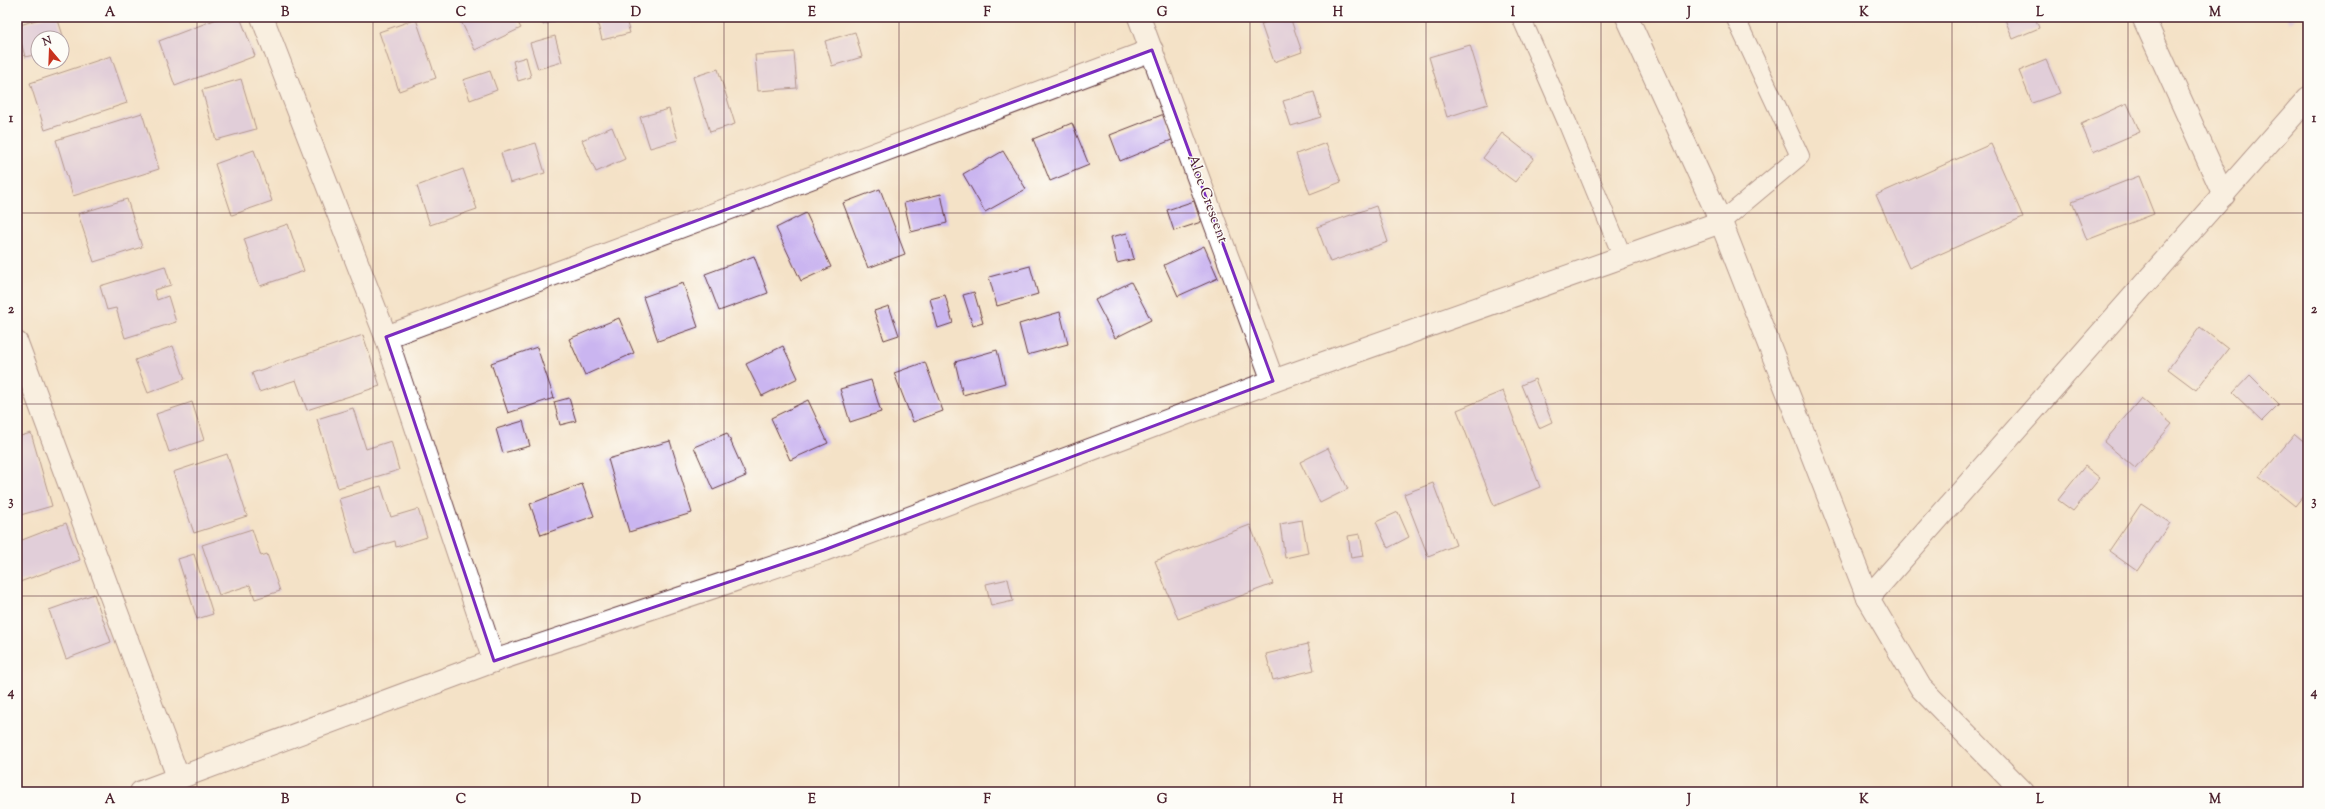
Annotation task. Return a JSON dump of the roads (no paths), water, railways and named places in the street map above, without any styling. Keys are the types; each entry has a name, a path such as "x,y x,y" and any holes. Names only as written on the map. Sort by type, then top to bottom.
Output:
{"street":[{"name":"Aloe Crescent","path":"1139,17 1273,381"},
{"path":"1627,17 1721,222 1868,598 1921,688 2023,792"},
{"path":"2143,17 2224,195"},
{"path":"266,18 386,337 494,661"},
{"path":"386,337 1152,50"},
{"path":"1868,598 2308,98"},
{"path":"141,792 494,661 824,550 1273,381 1721,222"},
{"path":"17,343 178,777"}],"lane":[{"path":"1521,17 1567,122 1623,258"},
{"path":"1721,222 1800,156 1735,17"}]}
